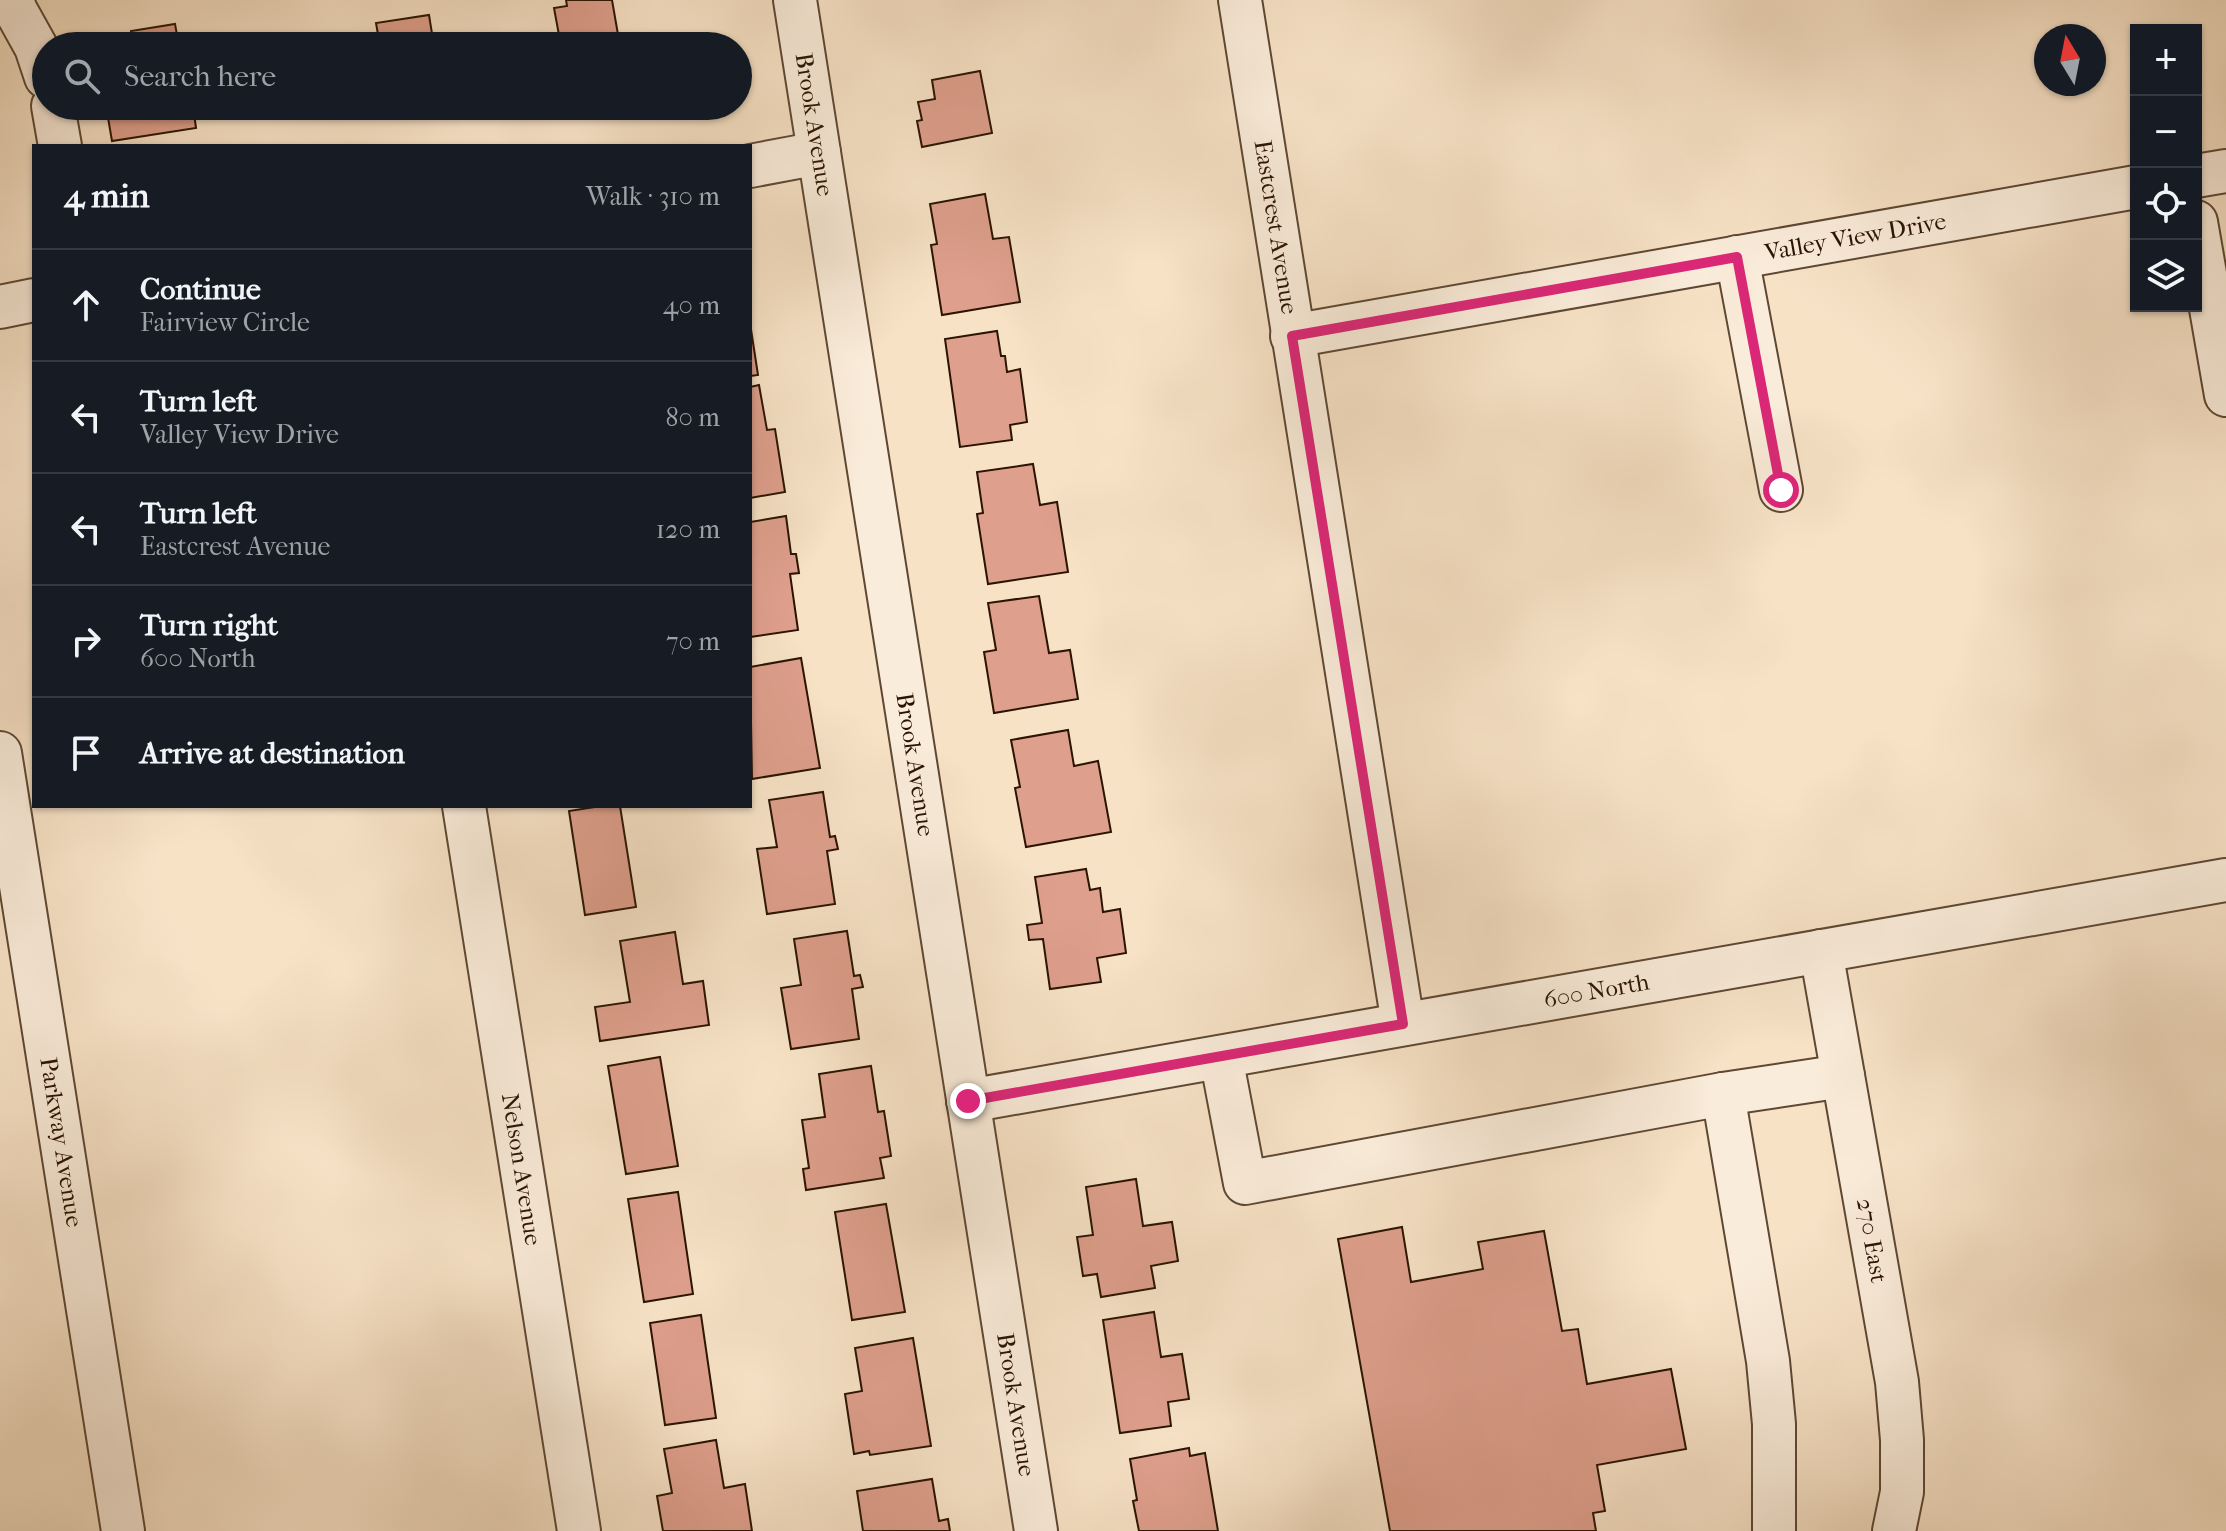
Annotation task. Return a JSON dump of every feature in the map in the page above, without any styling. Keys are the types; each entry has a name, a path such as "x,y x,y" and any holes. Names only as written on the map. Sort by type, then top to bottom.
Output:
{"street":[{"path":"12,0 32,39"},
{"name":"Brook Avenue","path":"795,0 1036,1531"},
{"name":"Eastcrest Avenue","path":"1240,0 1403,1024"},
{"path":"55,120 60,144"},
{"path":"752,166 819,153"},
{"path":"2202,175 2226,171"},
{"name":"Valley View Drive","path":"1292,336 2130,188"},
{"path":"2199,240 2226,395"},
{"path":"1737,257 1781,490"},
{"path":"0,307 32,300"},
{"name":"Parkway Avenue","path":"0,753 123,1531"},
{"name":"Nelson Avenue","path":"464,808 579,1531"},
{"name":"600 North","path":"968,1101 2226,880"},
{"name":"270 East","path":"1821,951 1897,1382 1902,1492 1894,1531"},
{"path":"1221,1057 1245,1183 1723,1094 1843,1076"},
{"path":"1723,1094 1768,1361 1774,1424 1774,1531"}],"building":[{"path":"566,0 612,0 618,32 558,32 554,8 567,6"},
{"path":"429,15 432,32 378,32 376,23"},
{"path":"175,24 176,32 131,32"},
{"path":"980,71 992,133 922,147 917,121 922,120 918,102 935,99 932,80"},
{"path":"108,120 195,120 196,128 112,141"},
{"path":"985,194 993,239 1009,237 1020,302 942,315 931,245 937,244 930,204"},
{"path":"997,331 1007,372 1020,369 1027,422 1010,425 1012,440 960,447 945,339"},
{"path":"752,336 758,375 752,376"},
{"path":"759,385 767,430 775,429 785,492 752,498 752,387"},
{"path":"1033,464 1040,505 1057,502 1068,572 988,584 977,514 983,513 977,472"},
{"path":"786,516 791,554 796,554 799,573 790,574 798,630 752,637 752,522"},
{"path":"1039,596 1049,653 1070,650 1078,699 994,713 984,652 996,650 988,603"},
{"path":"801,658 820,768 752,779 752,667"},
{"path":"1068,730 1074,766 1098,761 1111,832 1026,847 1015,788 1020,787 1011,740"},
{"path":"823,792 830,837 835,836 838,849 827,851 835,904 767,914 757,849 777,847 769,800"},
{"path":"620,808 636,907 585,915 569,811"},
{"path":"1086,869 1090,890 1100,888 1103,912 1120,909 1126,953 1097,958 1101,982 1050,989 1043,939 1029,940 1027,925 1042,923 1035,877"},
{"path":"847,931 854,976 860,975 863,987 852,989 859,1039 791,1049 781,988 801,985 794,939"},
{"path":"675,932 683,984 703,981 709,1025 600,1041 595,1007 630,1002 620,941"},
{"path":"660,1057 678,1166 626,1174 608,1066"},
{"path":"871,1066 878,1112 884,1111 891,1156 880,1158 884,1178 806,1190 803,1169 809,1168 802,1120 825,1117 819,1074"},
{"path":"1136,1179 1143,1226 1172,1222 1178,1261 1151,1266 1155,1288 1101,1297 1097,1274 1083,1276 1077,1237 1093,1235 1086,1187"},
{"path":"678,1192 693,1294 644,1302 628,1199"},
{"path":"886,1204 905,1312 852,1320 835,1212"},
{"path":"1402,1227 1411,1282 1483,1269 1478,1242 1544,1231 1562,1331 1578,1329 1587,1384 1671,1369 1686,1449 1597,1465 1605,1511 1593,1513 1596,1531 1390,1531 1338,1239"},
{"path":"1154,1312 1161,1357 1182,1354 1189,1399 1168,1402 1171,1426 1120,1433 1103,1320"},
{"path":"701,1315 716,1418 665,1425 650,1323"},
{"path":"913,1338 931,1446 870,1455 869,1451 854,1454 845,1394 862,1391 855,1348"},
{"path":"716,1440 724,1488 745,1484 752,1531 663,1531 657,1496 672,1493 664,1449"},
{"path":"1189,1448 1190,1456 1205,1453 1218,1531 1139,1531 1130,1459"},
{"path":"932,1479 939,1521 948,1519 950,1531 863,1531 857,1491"}],"route":[{"path":"968,1101 1403,1024 1292,336 1737,257 1781,490"}]}
